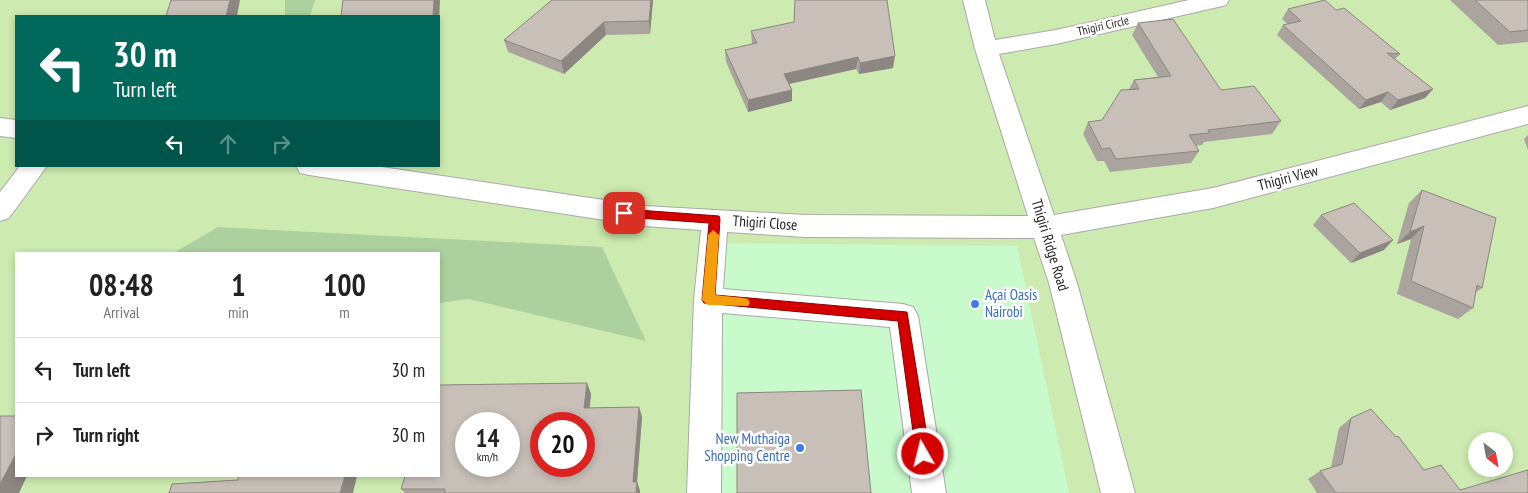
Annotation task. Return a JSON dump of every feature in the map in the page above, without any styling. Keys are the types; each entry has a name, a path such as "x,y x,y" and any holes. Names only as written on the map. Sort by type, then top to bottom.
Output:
{"street":[{"name":"Thigiri Ridge Road","path":"974,0 986,49 1063,283 1118,493"},
{"name":"Thigiri Circle","path":"986,49 1056,36 1218,0"},
{"name":"Thigiri View","path":"1045,227 1213,198 1528,115"},
{"path":"0,127 15,129"},
{"path":"0,212 33,167"},
{"name":"Thigiri Close","path":"316,167 644,216 806,226 1045,227"},
{"path":"704,493 708,300 715,219"},
{"path":"708,300 903,316 928,493"}],"green space":[{"path":"0,0 1528,0 1528,493 0,493"},
{"path":"285,0 315,0 310,15 285,15"},
{"path":"218,227 602,247 646,341 469,299 440,303 440,252 175,252"},
{"path":"722,243 1017,246 1069,493 708,493"}],"building":[{"path":"171,0 230,0 226,15 166,15"},
{"path":"343,0 434,0 433,15 341,15"},
{"path":"552,0 651,0 649,21 604,22 561,61 504,40"},
{"path":"795,0 887,0 895,56 860,63 858,57 784,74 792,90 748,100 725,50 757,43 751,31 794,22"},
{"path":"1325,0 1336,10 1344,8 1400,54 1387,53 1433,89 1398,100 1388,92 1366,100 1283,25 1301,21 1288,9"},
{"path":"1475,0 1528,0 1528,30 1510,32"},
{"path":"1173,19 1221,90 1254,86 1281,121 1208,130 1209,133 1189,135 1199,151 1116,159 1110,148 1102,149 1088,122 1102,120 1121,90 1139,89 1134,80 1171,76 1138,23"},
{"path":"1422,190 1496,218 1482,288 1477,285 1473,308 1411,281 1424,226 1410,232"},
{"path":"1354,203 1393,240 1360,253 1321,215"},
{"path":"587,383 584,408 639,407 633,482 637,482 636,493 445,493 445,489 401,489 405,477 440,477 440,385"},
{"name":"New Muthaiga Shopping Centre","path":"861,390 871,493 737,493 737,393"},
{"path":"1371,409 1396,437 1398,436 1424,470 1441,465 1460,490 1501,478 1512,478 1513,474 1528,470 1528,493 1336,493 1320,471 1342,464 1351,418"},
{"path":"0,416 15,416 15,456 0,484"},
{"path":"239,477 345,477 340,493 169,493 172,484 238,480"}],"slow traffic":[{"path":"713,235 708,300 744,303"}],"place":[{"name":"Açaí Oasis Nairobi","path":"975,304"},
{"name":"New Muthaiga Shopping Centre","path":"800,448"}],"route":[{"path":"624,213 644,216 715,219 708,300 903,316 923,454"}]}
